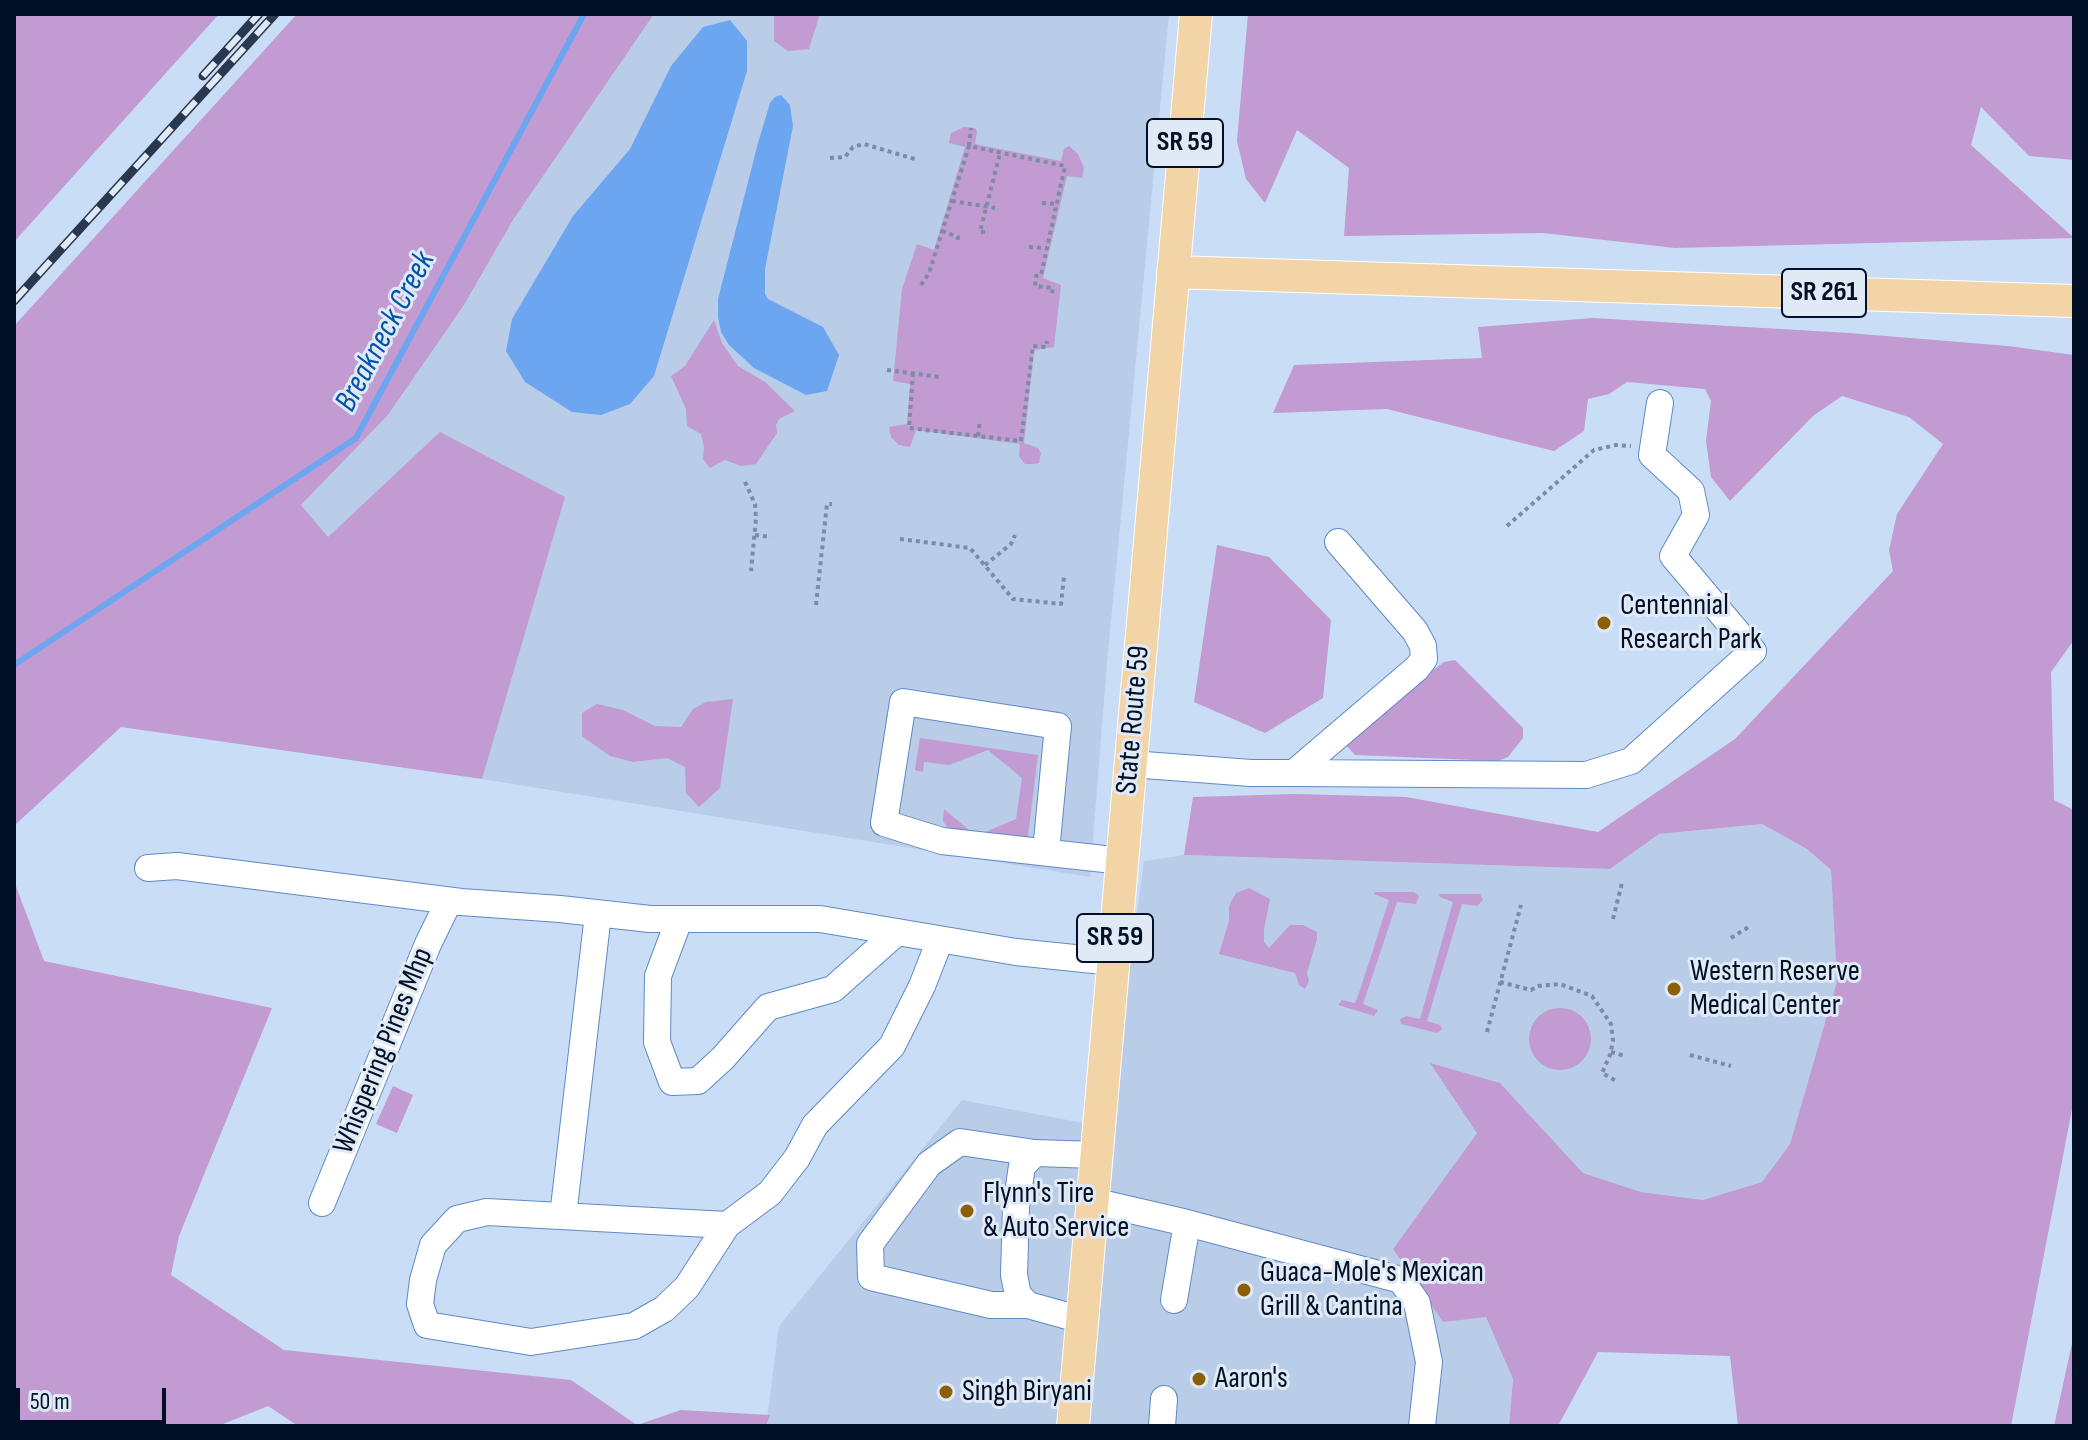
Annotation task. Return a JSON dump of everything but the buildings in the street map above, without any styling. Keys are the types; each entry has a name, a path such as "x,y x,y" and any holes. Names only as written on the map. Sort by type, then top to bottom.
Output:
{"main road":[{"name":"State Route 59","path":"1073,1426 1196,14"},
{"name":"SR 261","path":"1173,272 2074,301"}],"street":[{"path":"1131,764 1251,773 1586,775 1631,761 1753,651 1673,556 1696,515 1691,491 1652,455 1660,403"},
{"path":"1294,773 1424,659 1423,646 1415,631 1338,542"},
{"path":"1046,851 1058,726 903,702 884,823 942,841 1122,861"},
{"path":"148,868 177,866 238,872 449,901 598,914 679,920 820,919 1016,952 1113,962"},
{"name":"Whispering Pines Mhp","path":"322,1203 428,944 449,901"},
{"path":"563,1216 598,914"},
{"path":"679,920 658,976 657,1042 672,1082 698,1081 768,1007 833,989 896,933"},
{"path":"727,1225 487,1212 457,1219 433,1245 420,1304 427,1325 531,1342 634,1326 664,1309 687,1287 727,1225 770,1193 797,1158 815,1125 892,1046 922,986 940,940"},
{"path":"1082,1320 1028,1305 991,1305 871,1277 870,1244 929,1164 960,1142 1035,1153 1051,1151 1096,1155"},
{"path":"1028,1305 1018,1295 1014,1275 1016,1207 1022,1166 1035,1153"},
{"path":"1092,1201 1401,1280 1417,1303 1429,1362 1422,1426"},
{"path":"1174,1300 1187,1223"},
{"path":"1162,1426 1164,1399"}],"path":[{"path":"921,285 929,273 952,201 969,146 971,128"},
{"path":"830,158 845,157 853,147 864,144 918,160"},
{"path":"969,146 1065,166 1041,275 1036,276 1035,286 1053,288 1052,293"},
{"path":"985,232 980,232 1000,152"},
{"path":"952,201 995,208"},
{"path":"1042,203 1057,204"},
{"path":"942,231 958,237 957,243"},
{"path":"1029,247 1047,248"},
{"path":"913,373 909,428 1021,441 1033,346 1046,347 1047,341"},
{"path":"887,370 940,377"},
{"path":"978,436 980,420"},
{"path":"1507,526 1594,450 1616,445 1654,446"},
{"path":"745,482 755,504 751,571"},
{"path":"816,605 820,543 827,504 832,504"},
{"path":"755,535 771,537"},
{"path":"985,565 1011,544 1015,535"},
{"path":"900,539 970,548 1013,599 1061,604 1064,577"},
{"path":"1613,919 1622,883"},
{"path":"1487,1032 1521,905"},
{"path":"1731,938 1750,926"},
{"path":"1500,982 1531,990 1538,986 1560,984 1592,996 1611,1024 1611,1052 1602,1073 1618,1082"},
{"path":"1611,1052 1625,1056"},
{"path":"1690,1055 1731,1066"}],"shaded area":[{"path":"14,14 219,14 14,242"},
{"path":"297,14 654,14 513,220 464,305 388,415 301,505 328,537 440,432 565,497 482,779 121,727 14,826 14,326"},
{"path":"654,14 780,14 809,48 820,14 1169,14 1107,663 1090,877 482,779 564,497 328,538 301,505 388,415 464,305 513,220"},
{"path":"774,14 820,14 809,49 788,51 774,41"},
{"path":"1248,14 2074,14 2074,160 2029,156 1981,107 1971,145 2074,238 1675,248 1543,233 1344,236 1349,168 1297,130 1265,203 1246,179 1237,141"},
{"path":"964,127 977,131 975,144 1061,161 1064,149 1069,146 1078,154 1084,168 1082,178 1067,176 1043,278 1061,285 1054,347 1034,350 1024,443 1038,448 1041,453 1039,463 1025,464 1019,456 1020,444 916,430 910,447 899,445 891,437 889,427 907,424 910,384 893,381 902,289 917,244 934,250 965,147 949,143 951,133"},
{"path":"1593,318 1849,333 2008,346 2074,355 2074,640 2051,672 2054,800 2074,810 2074,1099 2011,1426 1738,1426 1730,1356 1598,1352 1558,1426 1509,1426 1513,1379 1486,1317 1443,1322 1393,1249 1477,1133 1430,1063 1500,1083 1583,1173 1641,1192 1703,1200 1762,1182 1790,1144 1837,981 1831,870 1807,849 1762,824 1659,834 1610,869 1184,855 1193,797 1295,794 1406,797 1598,832 1735,739 1893,571 1889,550 1897,514 1943,444 1909,417 1842,396 1813,416 1730,501 1711,477 1706,441 1711,401 1705,389 1627,382 1609,394 1588,399 1584,431 1554,451 1387,409 1273,413 1294,365 1482,358 1478,327"},
{"path":"714,320 722,343 738,366 765,382 795,411 779,419 777,433 756,464 741,466 725,460 710,468 703,459 701,434 687,426 686,409 671,376 685,366"},
{"path":"1217,545 1269,557 1331,620 1323,698 1265,733 1194,702"},
{"path":"1455,660 1523,728 1523,738 1508,757 1498,761 1355,755 1346,745 1419,681 1444,662"},
{"path":"733,699 720,788 699,807 686,793 685,767 667,758 633,762 610,756 582,736 582,713 597,704 623,710 655,726 681,727 693,709 706,702"},
{"path":"920,738 1038,755 1027,844 954,833 947,827 943,821 944,809 976,836 1016,819 1022,778 988,750 949,765 924,762 923,772 915,770"},
{"path":"1762,824 1807,849 1831,870 1837,981 1790,1144 1762,1182 1703,1200 1641,1192 1583,1173 1500,1083 1477,1133 1393,1249 1443,1321 1486,1316 1513,1379 1509,1426 766,1426 779,1326 962,1100 1099,1126 1128,979 1144,861 1184,855 1610,869 1659,834"},
{"path":"14,881 44,961 272,1008 179,1236 171,1275 284,1350 571,1380 637,1425 681,1410 770,1415 766,1426 298,1426 268,1406 218,1426 14,1426"},
{"path":"1249,888 1270,899 1264,929 1264,942 1269,948 1290,925 1303,925 1317,932 1305,989 1299,985 1295,973 1219,954 1229,921 1229,906 1236,893"},
{"path":"1375,892 1414,892 1419,896 1416,904 1397,902 1363,1004 1378,1010 1374,1016 1338,1005 1342,1000 1355,1003 1360,990 1389,900"},
{"path":"1439,894 1480,894 1483,900 1477,906 1462,904 1427,1021 1440,1025 1442,1029 1437,1033 1401,1024 1400,1019 1406,1016 1420,1019 1453,902"},
{"path":"1554,1008 1566,1008 1582,1017 1589,1027 1589,1051 1582,1061 1566,1070 1554,1070 1534,1056 1529,1045 1529,1033 1543,1013"},
{"path":"393,1086 413,1095 397,1133 376,1124"},
{"path":"2074,1334 2074,1426 2054,1426"}],"water":[{"path":"730,20 747,41 747,71 654,376 630,404 601,415 572,412 525,382 506,351 512,319 573,216 630,149 671,66 703,27"},
{"path":"781,95 790,105 793,126 765,269 765,294 768,299 823,327 839,355 827,391 806,395 754,368 729,345 721,332 718,317 718,299 758,143 770,103"}],"waterway":[{"name":"Breakneck Creek","path":"14,665 356,438 584,14"}],"railway":[{"path":"203,76 259,14"},
{"path":"14,301 275,14"}],"place":[{"name":"Centennial Research Park","path":"1604,623"},
{"name":"Western Reserve Medical Center","path":"1674,989"},
{"name":"Flynn's Tire & Auto Service","path":"967,1211"},
{"name":"Guaca-Mole's Mexican Grill & Cantina","path":"1244,1290"},
{"name":"Aaron's","path":"1199,1379"},
{"name":"Singh Biryani","path":"946,1392"}]}
